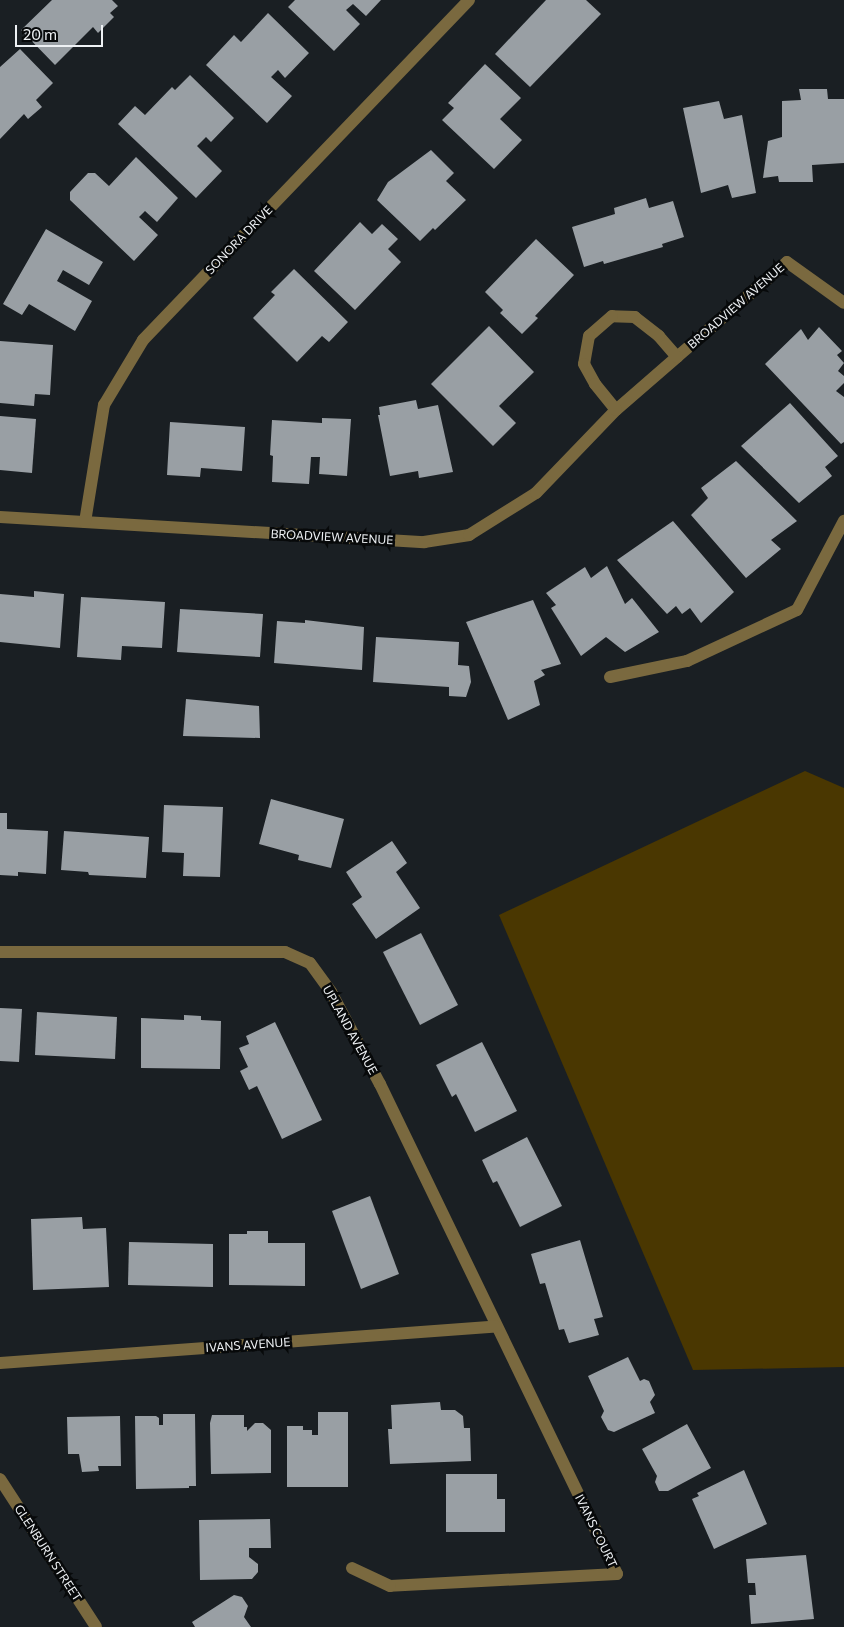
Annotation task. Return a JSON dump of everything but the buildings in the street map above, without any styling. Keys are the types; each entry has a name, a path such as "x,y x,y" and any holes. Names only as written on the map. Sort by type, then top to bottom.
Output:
{"street":[{"name":"SONORA DRIVE","path":"85,522 104,405 143,340 469,0"},
{"name":"BROADVIEW AVENUE","path":"0,517 424,542 469,535 536,492 616,410 787,262 844,304"},
{"name":"BROADVIEW AVENUE","path":"616,410 595,384 584,364 589,336 612,316 635,317 659,336 677,357"},
{"path":"610,677 687,661 797,610 844,521"},
{"name":"UPLAND AVENUE","path":"0,952 285,952 310,963 331,992 380,1084 496,1327"},
{"name":"IVANS AVENUE","path":"0,1363 496,1327"},
{"name":"IVANS COURT","path":"352,1568 390,1586 617,1574 496,1327"},
{"name":"GLENBURN STREET","path":"0,1478 96,1627"}],"shaded area":[{"path":"805,771 844,788 844,1367 693,1370 499,915"}]}
